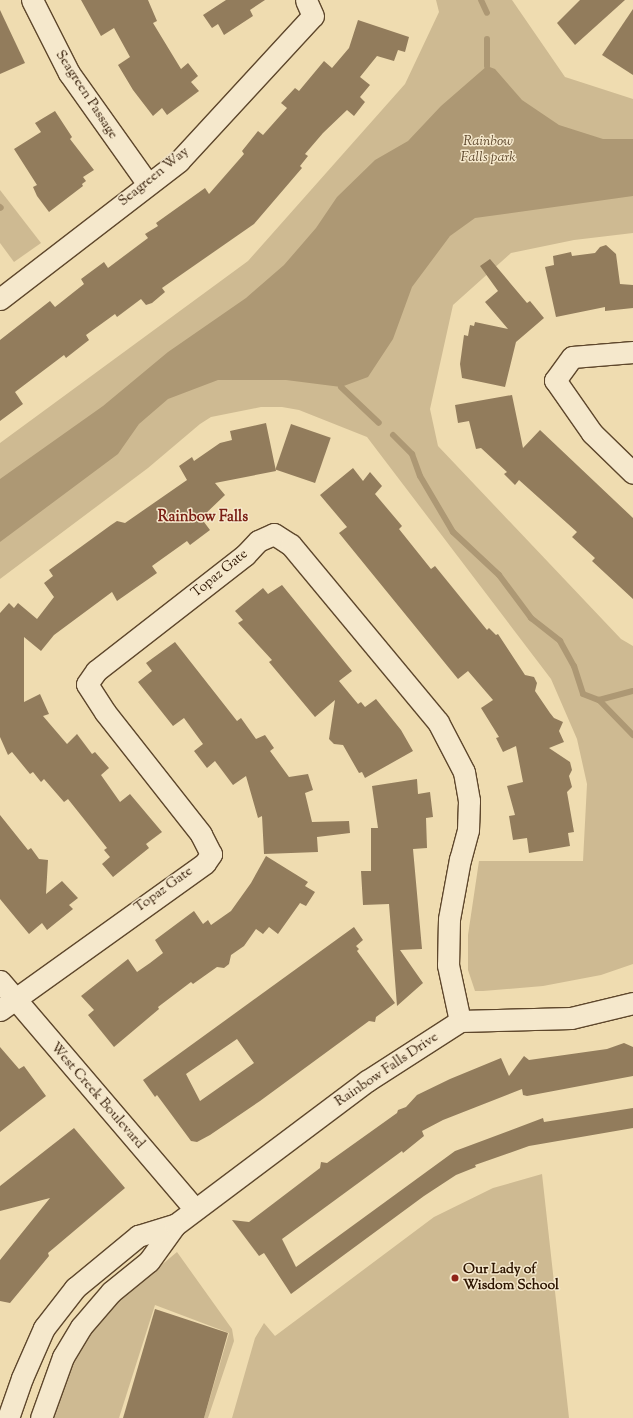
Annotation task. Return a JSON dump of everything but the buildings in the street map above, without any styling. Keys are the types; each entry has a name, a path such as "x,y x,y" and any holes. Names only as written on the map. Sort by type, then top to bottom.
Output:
{"street":[{"name":"Seagreen Passage","path":"32,0 69,73 148,184"},
{"name":"Seagreen Way","path":"0,299 179,161 313,16 306,0"},
{"path":"633,352 572,357 555,380 592,433 633,473"},
{"name":"Topaz Gate","path":"7,1004 205,863 211,854 201,834 105,712 87,684 96,671 245,555 258,541 274,534 291,545 438,722 464,772 469,801 468,830 460,859 449,919 448,966 460,1021"},
{"name":"West Creek Boulevard","path":"0,981 7,1004 195,1209"},
{"path":"460,1021 571,1018 633,1003"},
{"name":"Rainbow Falls Drive","path":"41,1418 63,1357 81,1327 111,1292 149,1261 175,1225 367,1081 460,1021"},
{"name":"Rainbow Falls Drive","path":"8,1418 22,1378 44,1328 75,1288 138,1236 175,1225"}],"green space":[{"name":"Rainbow Falls park","path":"436,0 512,0 565,77 633,99 633,233 574,240 511,253 453,305 430,409 438,446 621,639 633,646 633,964 601,975 543,986 483,991 475,991 468,970 468,935 479,861 583,861 587,784 577,739 551,679 367,437 299,410 282,407 261,407 211,417 200,424 148,468 0,579 0,443 248,261 405,84 439,12"},
{"path":"0,190 41,243 14,262 0,243"},
{"name":"Our Lady of Wisdom School","path":"542,1174 569,1418 232,1418 255,1338 264,1323 275,1336 434,1217 493,1188"},
{"path":"177,1252 232,1329 234,1341 208,1418 204,1418 229,1333 155,1305 119,1418 51,1418 67,1370 89,1332 116,1303"}],"shaded area":[{"path":"487,66 495,69 522,100 559,125 603,139 633,139 633,196 475,218 450,236 412,287 393,339 368,377 341,387 286,380 218,380 168,399 139,424 118,454 0,542 0,479 103,406 168,352 246,298 284,265 316,228 337,197 375,160 408,141 441,106"}],"waterway":[{"path":"481,0 487,13"},
{"path":"487,39 487,66"},
{"path":"341,387 379,423"},
{"path":"393,435 412,454 420,476 453,532 499,575 531,618 560,641 574,666 583,694 599,700 633,691"},
{"path":"599,700 633,735"}],"place":[{"name":"Our Lady of Wisdom School","path":"455,1278"}],"district":[{"name":"Rainbow Falls","path":"203,518"}]}
